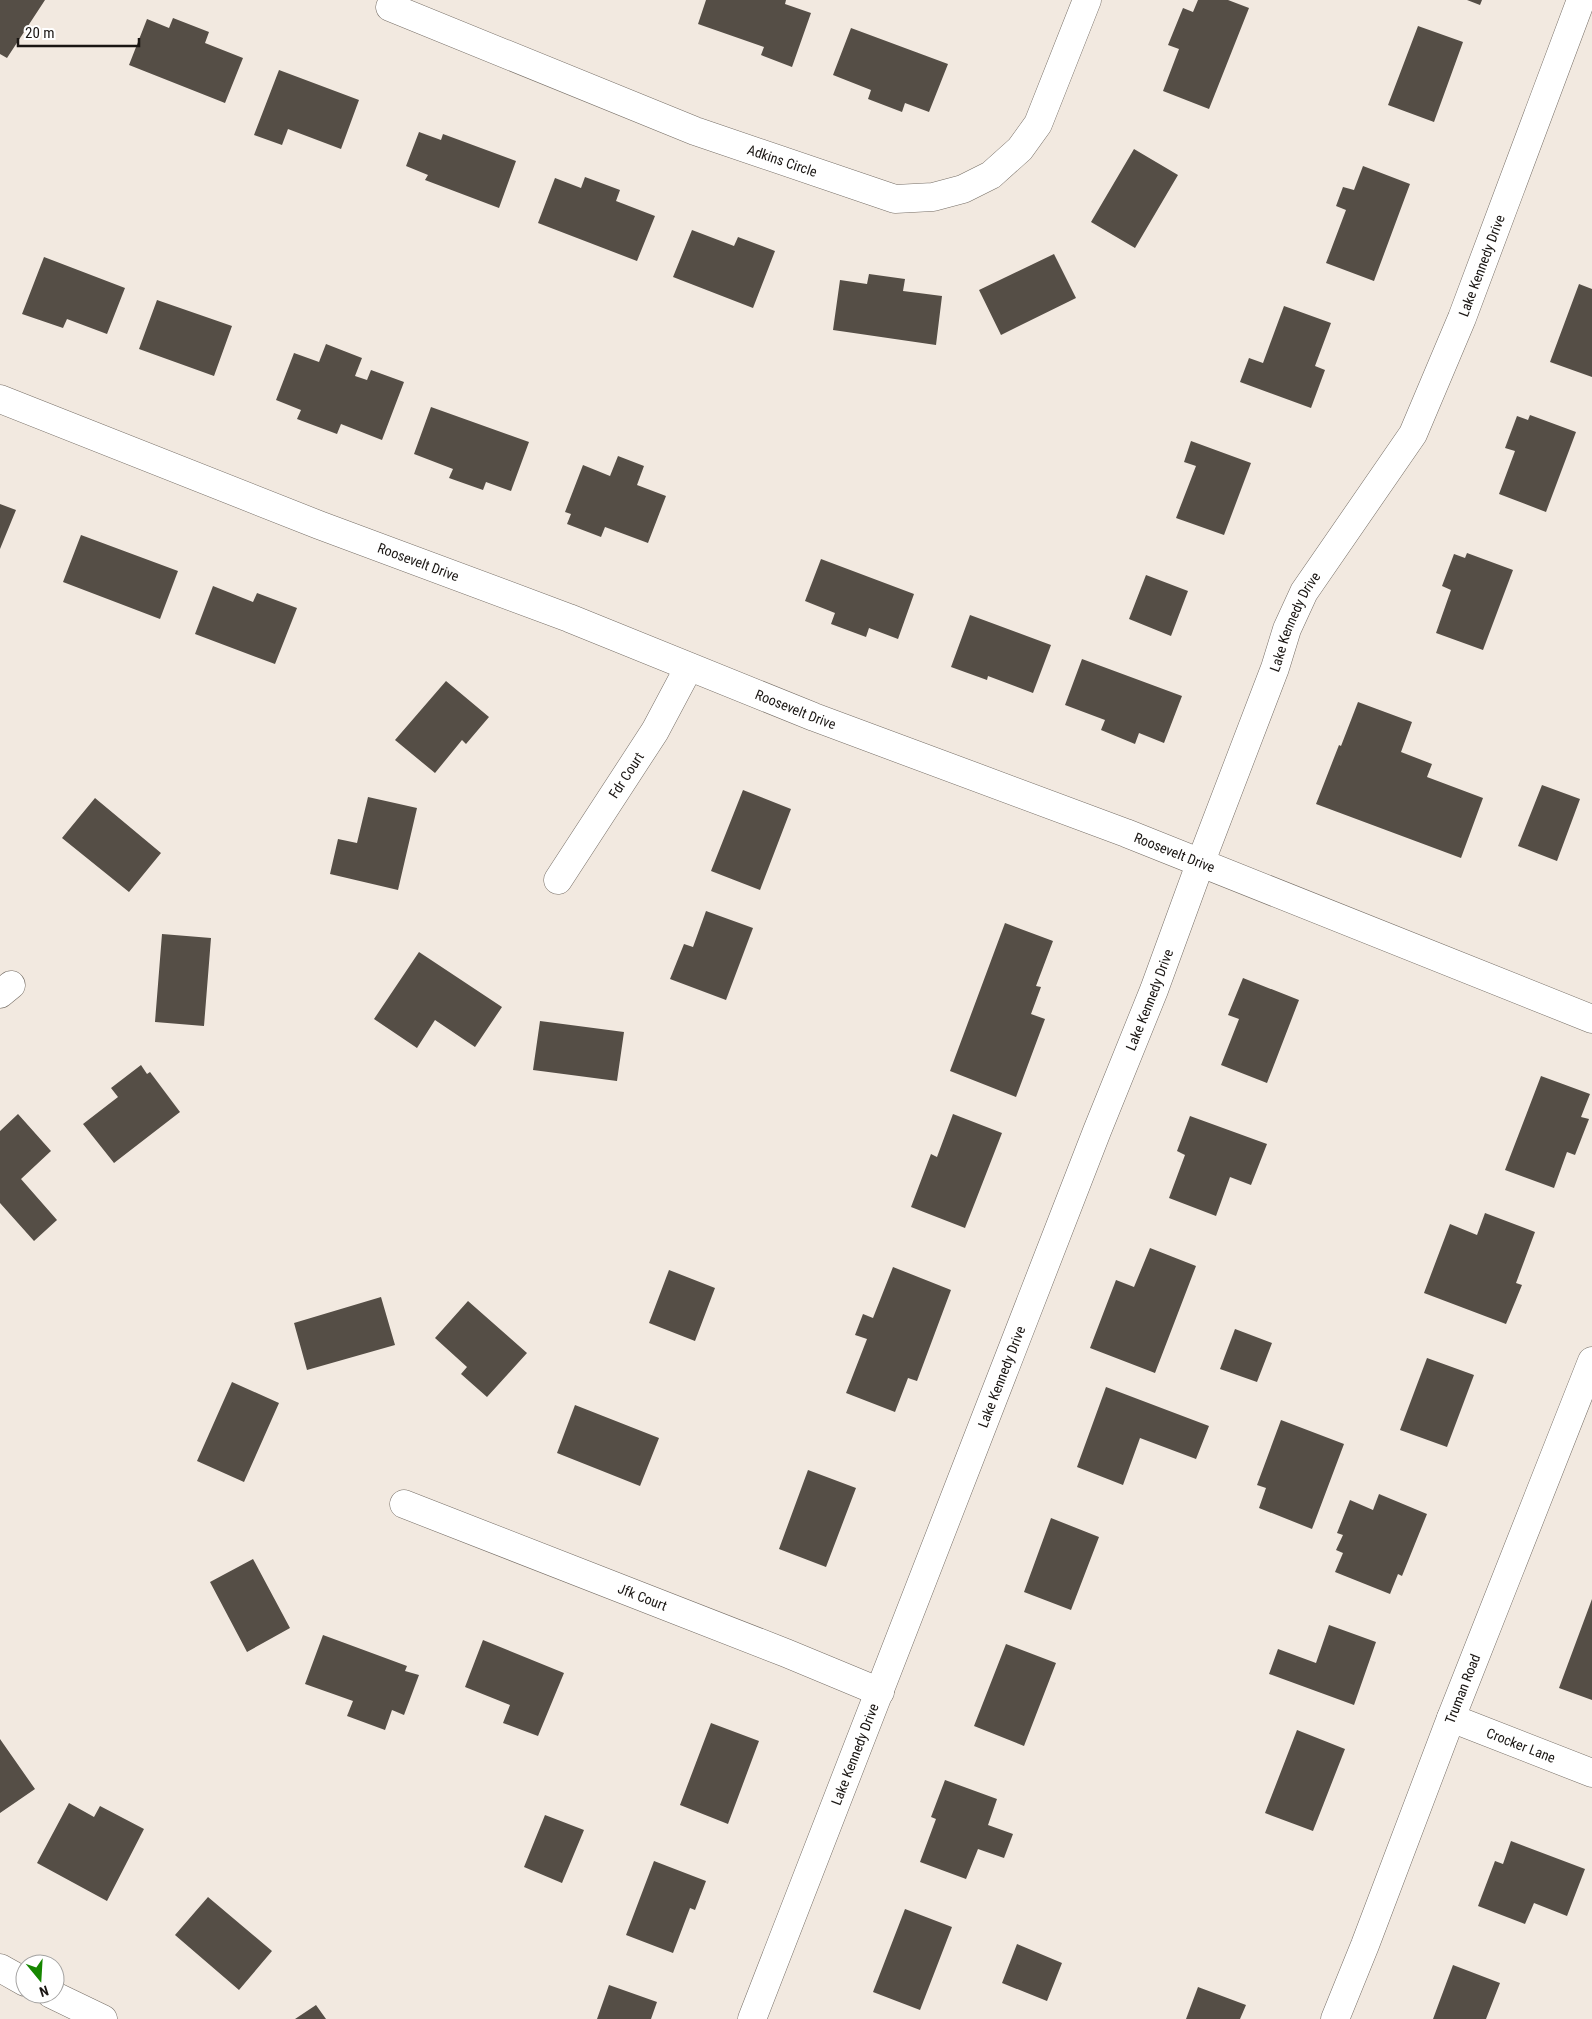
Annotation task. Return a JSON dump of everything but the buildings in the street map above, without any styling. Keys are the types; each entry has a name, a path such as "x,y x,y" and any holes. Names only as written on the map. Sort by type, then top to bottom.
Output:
{"street":[{"name":"Adkins Circle","path":"386,2 695,131 896,199 933,197 963,189 991,175 1020,149 1038,124 1086,0"},
{"name":"Lake Kennedy Drive","path":"752,2019 1096,1131 1154,990 1275,668 1287,629 1304,592 1413,434 1462,318 1581,0"},
{"name":"Roosevelt Drive","path":"0,400 319,525 569,618 823,721 1126,833 1592,1019"},
{"name":"Fdr Court","path":"558,880 655,731 690,667"},
{"name":"Truman Road","path":"1336,2019 1451,1718 1592,1361"},
{"name":"Jfk Court","path":"404,1504 786,1653 880,1692"},
{"name":"Crocker Lane","path":"1451,1718 1592,1773"},
{"path":"0,1968 15,1976"},
{"path":"65,2001 103,2019"}]}
